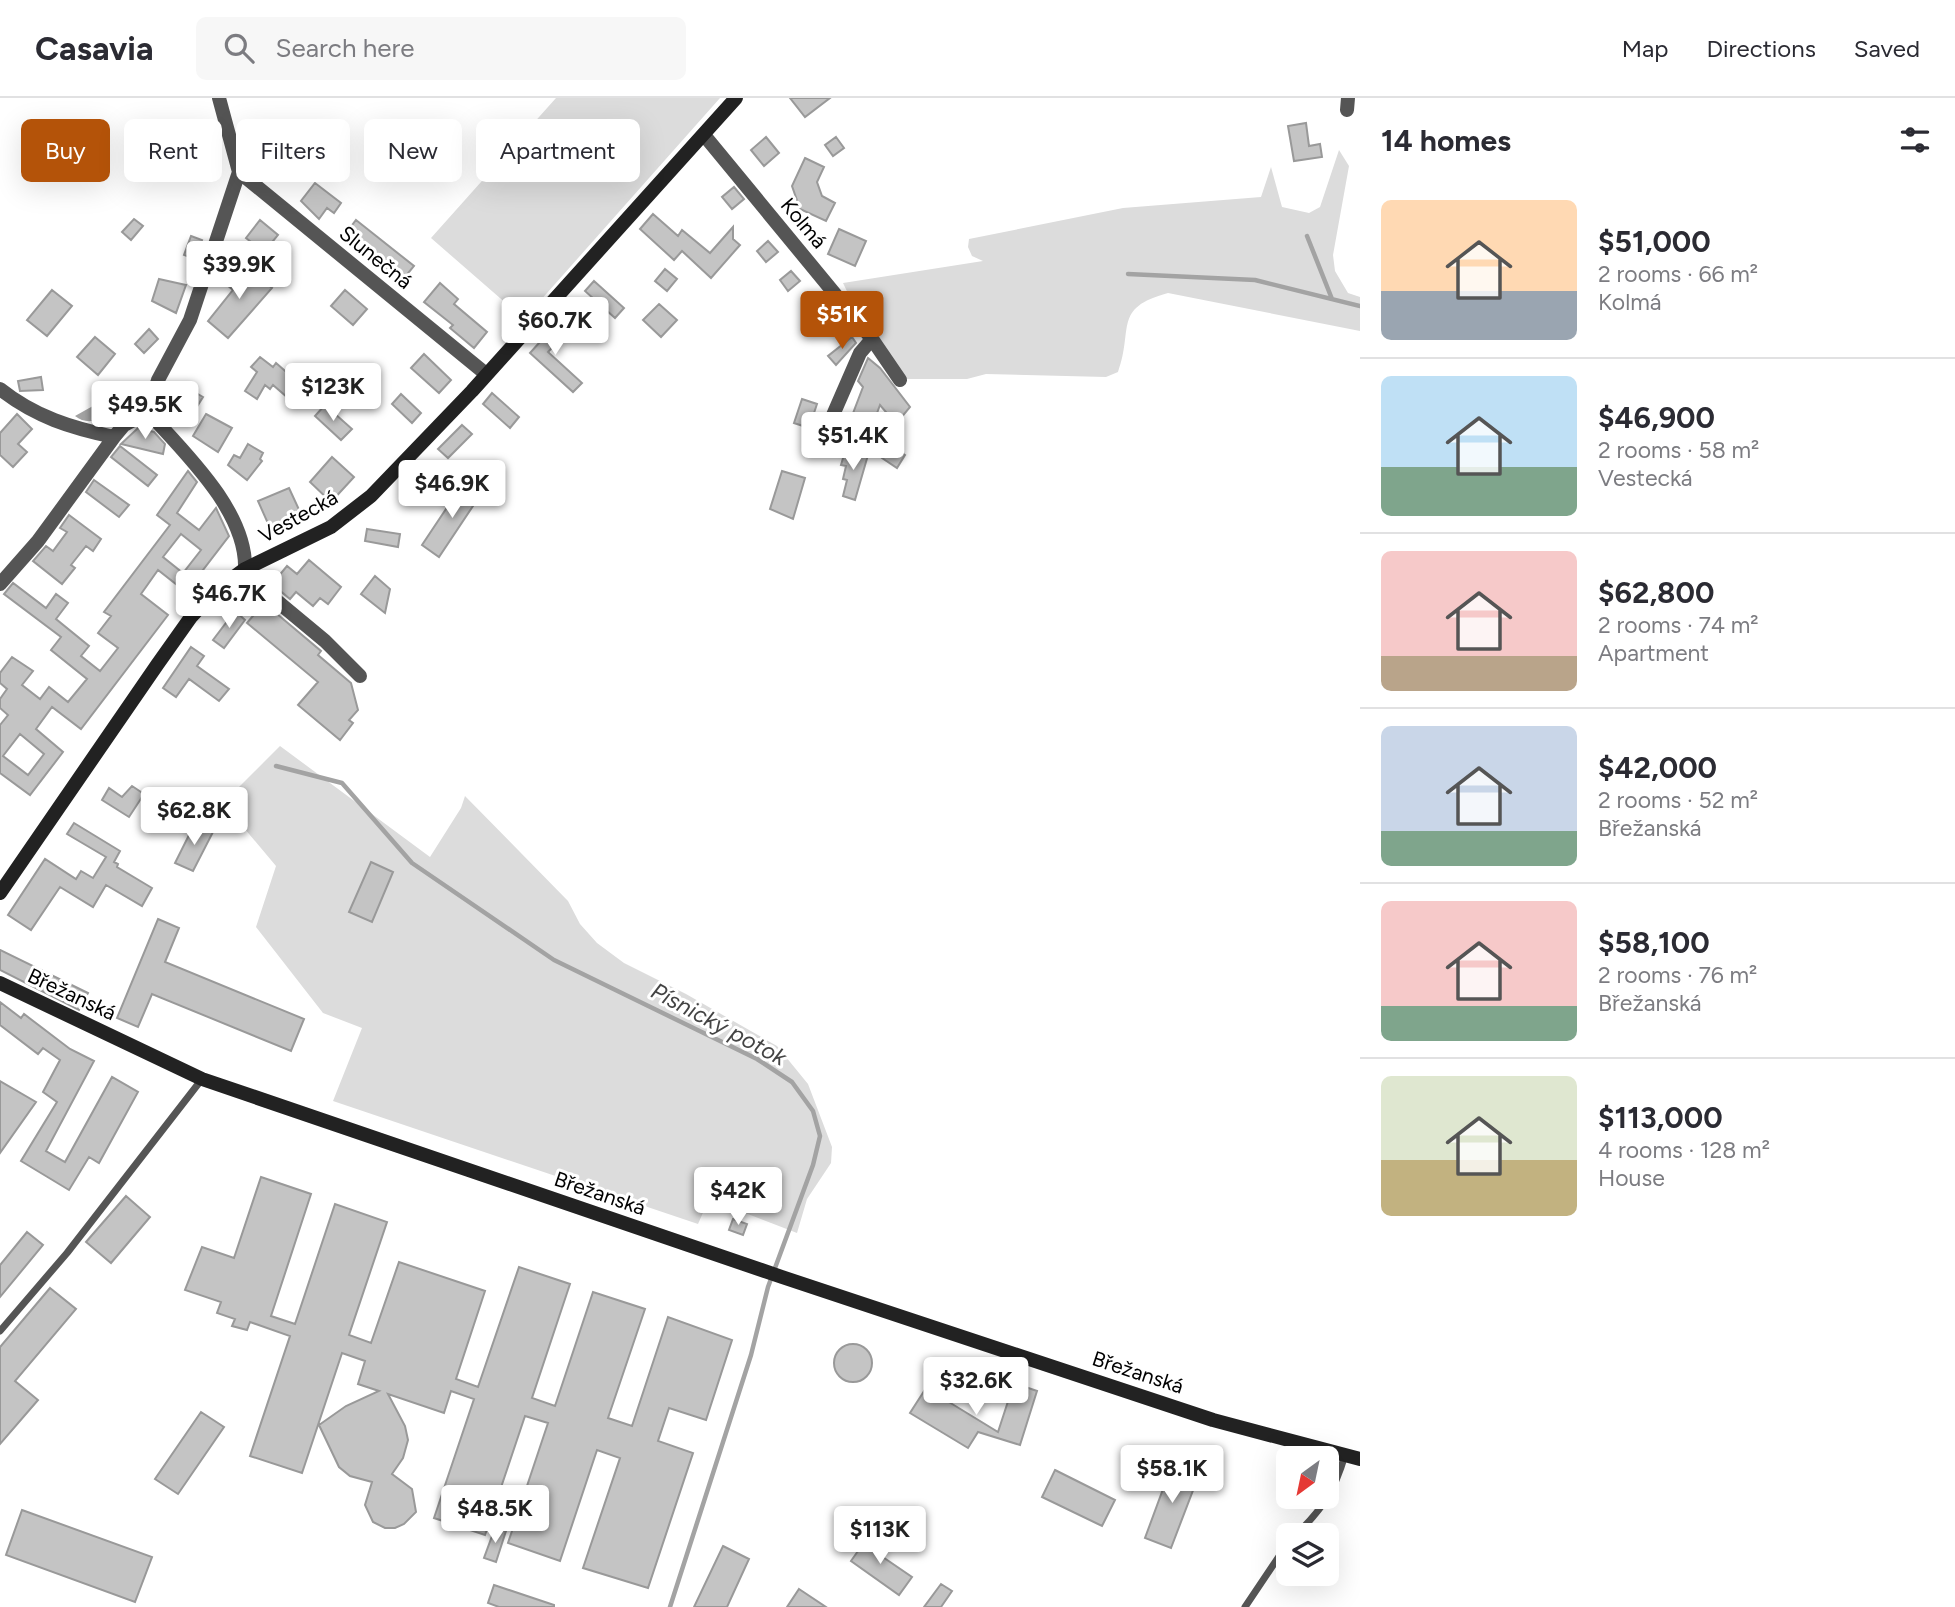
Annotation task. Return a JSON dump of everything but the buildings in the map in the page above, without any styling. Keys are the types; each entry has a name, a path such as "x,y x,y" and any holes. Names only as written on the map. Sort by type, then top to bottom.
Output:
{"street":[{"path":"219,98 236,161"},
{"name":"Vestecká","path":"0,893 191,617 215,591 245,569 331,527 371,496 486,374 736,98"},
{"name":"Kolmá","path":"704,135 872,339 900,380"},
{"path":"0,584 37,541 124,425 148,412 158,380 190,320 236,181"},
{"name":"Slunečná","path":"251,182 486,374"},
{"path":"823,438 860,353 872,339"},
{"path":"0,389 19,405 61,425 114,437"},
{"path":"148,412 203,473 235,524 245,557 245,569 260,587 325,641 360,676"},
{"name":"Břežanská","path":"0,983 202,1079 782,1277 1213,1420 1353,1457"}],"lane":[{"path":"0,1331 67,1253 202,1079"},
{"path":"1308,1523 1323,1508 1353,1457"},
{"path":"1245,1607 1276,1561"}],"shaded area":[{"path":"556,98 720,98 524,319 431,238 481,182 640,182 640,119 537,119"},
{"path":"1339,150 1349,166 1333,255 1335,271 1348,293 1360,297 1360,331 1168,293 1150,299 1132,313 1118,372 1106,377 986,374 967,379 906,379 855,308 843,283 983,261 972,256 968,247 969,239 1123,208 1261,197 1271,167 1282,207 1309,213 1320,207"},
{"path":"123,393 129,403 109,415 88,421 75,416 109,397"},
{"path":"280,746 430,857 461,808 465,796 568,901 580,924 597,943 624,963 686,994 777,1046 808,1084 832,1147 831,1163 807,1199 797,1233 709,1199 698,1224 333,1101 362,1028 323,1013 256,927 276,866 223,803"}],"waterway":[{"path":"1307,236 1332,299"},
{"path":"1128,274 1255,280 1360,306"},
{"name":"Písnický potok","path":"276,766 342,783 412,863 554,960 757,1059 792,1082 813,1111 820,1136 813,1165 768,1287 751,1355 670,1607"}]}
